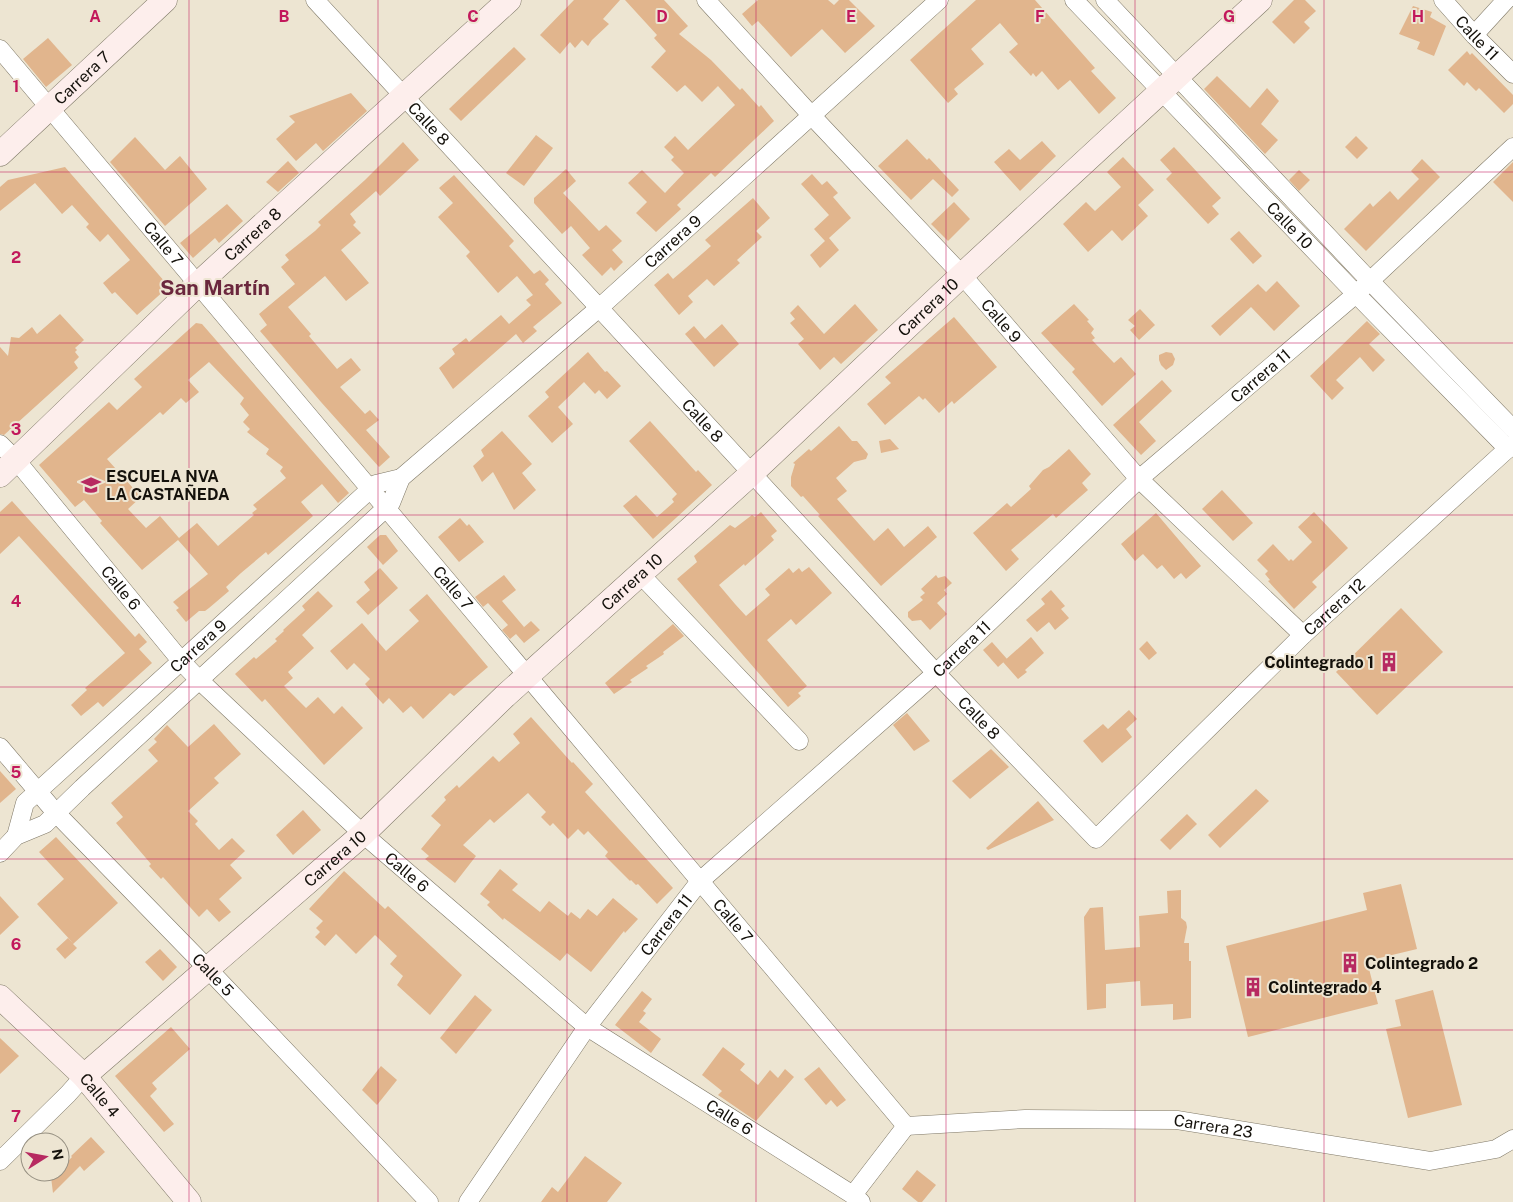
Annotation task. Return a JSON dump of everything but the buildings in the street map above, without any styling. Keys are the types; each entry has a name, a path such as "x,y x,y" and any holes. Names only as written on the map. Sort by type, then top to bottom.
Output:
{"street":[{"name":"Carrera 7","path":"0,154 165,0"},
{"name":"Calle 8","path":"315,0 936,673 1096,839"},
{"name":"Carrera 8","path":"5,460 509,0"},
{"name":"Calle 9","path":"706,0 811,115 962,275 1139,479 1303,635"},
{"name":"Carrera 9","path":"16,836 25,803 370,489 376,484 400,478 599,308 939,0"},
{"path":"1080,6 1103,0"},
{"name":"Calle 10","path":"1103,0 1169,84 1356,294 1510,446"},
{"name":"Carrera 10","path":"0,1161 84,1076 363,834 527,676 752,474 962,275 1260,0"},
{"name":"Calle 11","path":"1442,0 1513,74"},
{"path":"1474,35 1506,0"},
{"name":"Calle 10","path":"1080,6 1169,84 1370,280 1513,429"},
{"name":"Calle 7","path":"0,48 906,1126"},
{"name":"Carrera 11","path":"468,1202 587,1027 700,881 936,673 1139,479 1356,294 1513,147"},
{"name":"Carrera 12","path":"1096,839 1303,635 1510,446"},
{"name":"Calle 6","path":"5,460 199,680 363,834 587,1027 857,1198"},
{"name":"Carrera 9","path":"0,853 16,836 45,824 386,508 391,503 400,478"},
{"path":"640,574 799,741"},
{"name":"Calle 5","path":"0,747 56,813 207,968 429,1202"},
{"name":"Calle 4","path":"0,997 84,1076 189,1202"},
{"name":"Carrera 23","path":"906,1126 1025,1119 1177,1120 1430,1161 1496,1148 1513,1139"},
{"path":"857,1198 906,1126"}],"place":[{"name":"ESCUELA NVA LA CASTAÑEDA","path":"91,485"},
{"name":"Colintegrado 1","path":"1389,662"},
{"name":"Colintegrado 2","path":"1350,963"},
{"name":"Colintegrado 4","path":"1253,987"}],"district":[{"name":"San Martín","path":"215,288"}]}
